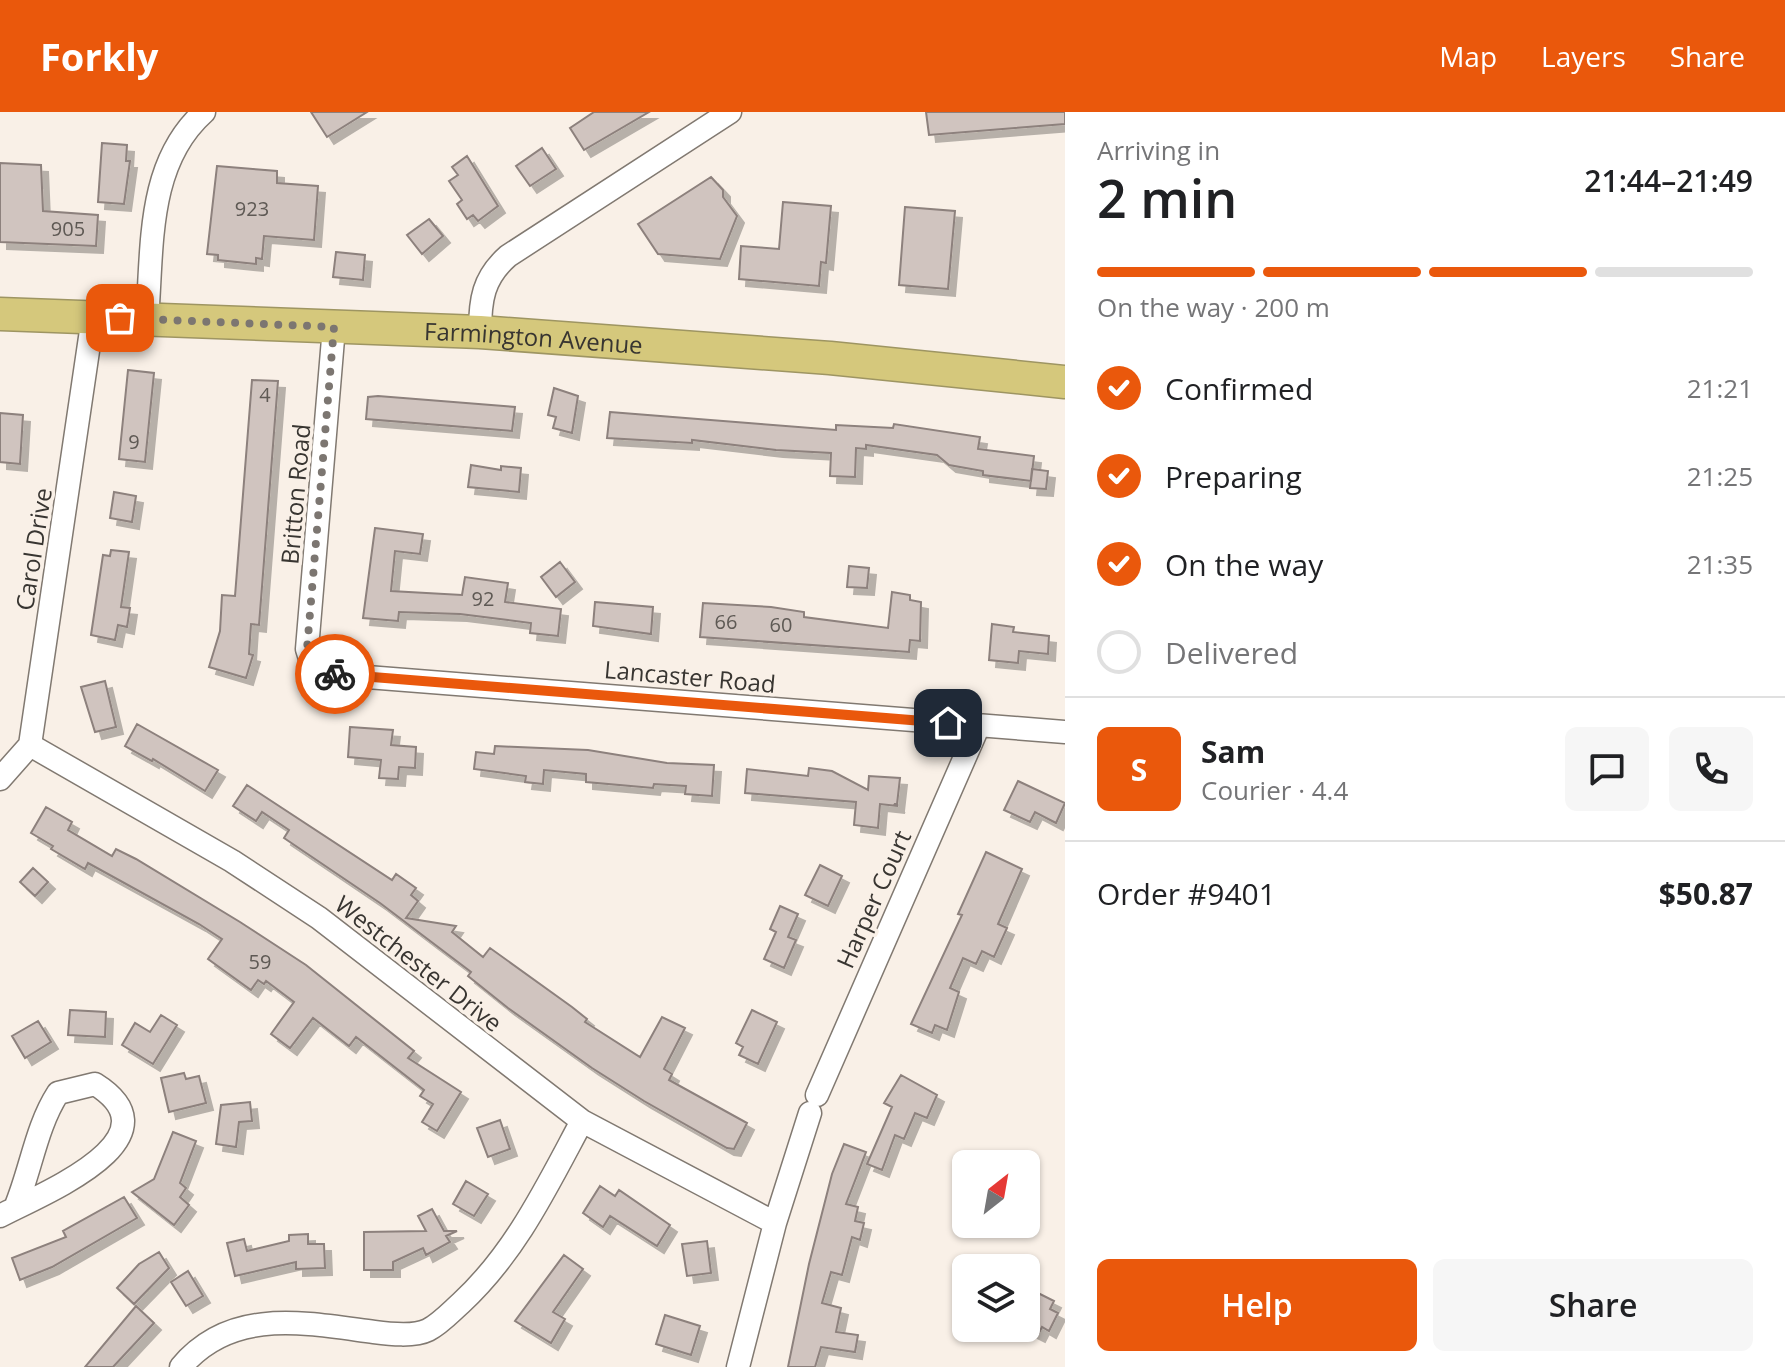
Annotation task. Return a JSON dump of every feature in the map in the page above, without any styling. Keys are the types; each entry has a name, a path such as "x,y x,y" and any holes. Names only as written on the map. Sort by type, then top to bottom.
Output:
{"highway":[{"name":"Farmington Avenue","path":"0,314 480,332 830,358 1065,382"}],"street":[{"path":"147,319 161,175 180,137 204,112"},
{"path":"480,332 482,291 496,266 730,112"},
{"name":"Carol Drive","path":"30,745 93,317"},
{"name":"Britton Road","path":"312,665 307,649 334,327"},
{"name":"Lancaster Road","path":"312,665 329,674 1065,732"},
{"name":"Harper Court","path":"738,1367 775,1223 814,1104 979,725"},
{"path":"0,779 30,745"},
{"name":"Westchester Drive","path":"30,745 232,861 319,918 582,1121 775,1223"},
{"path":"95,1084 111,1094 122,1117 119,1134 111,1150 91,1168 8,1212 32,1168 44,1115 58,1093 95,1084"},
{"path":"181,1367 195,1349 226,1333 282,1321 391,1334 426,1331 468,1297 500,1262 528,1221 582,1121"}],"building":[{"path":"311,112 367,112 327,137"},
{"path":"594,112 649,112 584,150 570,128"},
{"path":"926,112 1065,112 1065,124 929,135"},
{"path":"102,143 127,145 126,161 130,161 124,204 98,202"},
{"path":"542,148 556,169 530,186 516,166"},
{"path":"467,156 498,206 478,221 473,215 467,219 457,204 462,200 449,181 458,175 452,167"},
{"path":"0,163 41,165 43,211 98,215 96,246 0,242"},
{"path":"217,166 277,171 277,183 318,186 314,240 264,236 262,259 256,258 256,264 218,260 218,255 207,254"},
{"path":"711,177 723,190 723,197 737,216 720,259 658,254 638,224"},
{"path":"783,202 831,206 826,263 821,262 819,286 739,279 741,246 779,249"},
{"path":"905,207 955,211 948,289 899,285"},
{"path":"429,219 443,236 422,254 407,235"},
{"path":"336,252 365,255 363,280 333,277"},
{"path":"128,370 154,373 145,462 119,459"},
{"path":"252,380 278,381 259,625 251,624 249,654 253,655 246,678 209,667 220,631 222,595 235,596"},
{"path":"554,388 578,396 572,433 553,428 556,417 548,415"},
{"path":"368,397 515,407 512,431 366,419"},
{"path":"610,412 836,430 836,425 893,428 894,424 980,437 978,449 1034,456 1031,481 983,475 983,471 949,465 937,455 866,445 866,449 856,448 855,477 830,476 831,453 692,440 692,443 607,438"},
{"path":"0,413 23,415 20,464 0,462"},
{"path":"471,465 501,470 501,466 521,468 519,492 468,487"},
{"path":"1032,469 1048,471 1046,489 1030,488"},
{"path":"114,492 136,496 132,522 110,518"},
{"path":"375,528 423,534 420,554 395,551 391,591 462,595 465,577 508,583 505,602 561,609 558,636 530,633 531,623 460,614 399,612 398,621 363,618"},
{"path":"111,550 129,552 121,607 130,608 127,627 118,625 115,640 91,635 103,555 110,556"},
{"path":"560,562 575,582 556,597 541,577"},
{"path":"849,566 869,568 867,588 847,587"},
{"path":"892,592 910,595 910,600 921,602 920,641 910,640 909,652 700,637 703,603 771,607 804,612 804,617 888,628"},
{"path":"595,602 653,607 651,634 593,626"},
{"path":"992,624 1014,627 1013,632 1049,636 1048,654 1019,651 1018,663 989,660"},
{"path":"105,681 116,727 95,732 81,687"},
{"path":"137,724 218,770 205,791 125,746"},
{"path":"350,727 393,730 391,745 416,747 415,768 399,767 398,779 379,778 381,760 348,757"},
{"path":"495,746 588,750 667,763 714,765 712,796 685,794 686,786 654,784 653,788 586,782 586,774 544,770 543,784 525,782 526,776 474,769 476,752 494,754"},
{"path":"809,768 832,771 868,790 869,776 900,778 897,804 894,804 898,806 880,804 878,828 854,825 856,802 745,793 747,769 808,776"},
{"path":"1018,781 1065,803 1056,823 1035,812 1030,822 1004,810"},
{"path":"247,785 392,880 396,874 416,888 411,895 418,901 406,918 456,926 452,932 483,957 490,948 572,1007 587,1019 585,1022 640,1057 662,1017 685,1028 664,1069 672,1074 669,1080 747,1123 734,1149 727,1148 644,1101 592,1068 508,1008 468,976 471,972 380,903 284,838 289,830 262,812 256,821 233,806"},
{"path":"46,807 72,822 68,830 112,856 116,849 136,859 306,965 414,1051 408,1058 461,1092 437,1131 422,1122 433,1104 420,1096 424,1090 356,1037 349,1046 313,1018 290,1048 271,1034 294,1002 266,981 264,984 258,980 251,990 208,959 222,939 199,924 88,863 85,869 51,849 53,846 31,833"},
{"path":"986,852 1022,869 998,924 1007,928 994,957 982,951 976,964 963,958 950,988 959,992 947,1030 935,1025 932,1033 911,1024 962,915 958,914"},
{"path":"820,865 842,876 828,906 805,895"},
{"path":"33,868 48,882 35,896 20,882"},
{"path":"780,906 798,914 788,937 796,940 784,968 764,959 776,932 770,929"},
{"path":"70,1010 106,1012 105,1037 68,1035"},
{"path":"752,1010 777,1022 758,1064 739,1055 743,1047 736,1043"},
{"path":"161,1015 177,1025 153,1064 122,1045 135,1023 150,1032"},
{"path":"38,1021 51,1042 25,1058 12,1036"},
{"path":"184,1073 186,1079 199,1076 206,1103 169,1112 161,1078"},
{"path":"901,1075 937,1095 927,1118 915,1113 904,1139 895,1135 882,1170 867,1164 892,1107 884,1103"},
{"path":"250,1102 252,1121 239,1122 236,1147 216,1144 221,1105"},
{"path":"500,1120 510,1149 488,1157 477,1128"},
{"path":"173,1132 196,1141 180,1183 186,1188 180,1197 189,1205 174,1225 132,1192 154,1179"},
{"path":"844,1144 866,1152 846,1204 858,1207 855,1221 864,1223 860,1240 852,1237 842,1275 831,1272 822,1303 841,1308 836,1332 858,1335 855,1352 821,1347 815,1367 788,1367 809,1264 832,1174"},
{"path":"466,1181 488,1194 474,1216 453,1204"},
{"path":"600,1186 615,1196 619,1190 670,1225 657,1246 610,1216 603,1227 583,1213"},
{"path":"124,1197 137,1218 52,1267 20,1280 12,1258 66,1237 63,1231"},
{"path":"432,1209 444,1231 457,1231 446,1236 450,1242 426,1255 423,1248 393,1262 393,1270 364,1270 364,1232 426,1231 418,1216"},
{"path":"308,1234 308,1244 324,1244 325,1268 296,1269 296,1262 235,1276 227,1243 244,1239 247,1251 289,1241 289,1235"},
{"path":"707,1241 711,1273 687,1276 682,1244"},
{"path":"159,1252 169,1268 134,1304 117,1288 139,1264"},
{"path":"564,1255 583,1269 553,1312 565,1319 551,1343 515,1321"},
{"path":"188,1271 203,1296 186,1306 171,1282"},
{"path":"1040,1294 1054,1301 1050,1309 1058,1313 1049,1331 1042,1327 1040,1331"},
{"path":"136,1306 154,1323 113,1367 85,1367"},
{"path":"665,1315 700,1326 691,1355 656,1344"}],"way so far":[{"path":"120,318 334,327 322,500 307,649 312,665 335,674"}],"route":[{"path":"335,674 948,723"}]}
